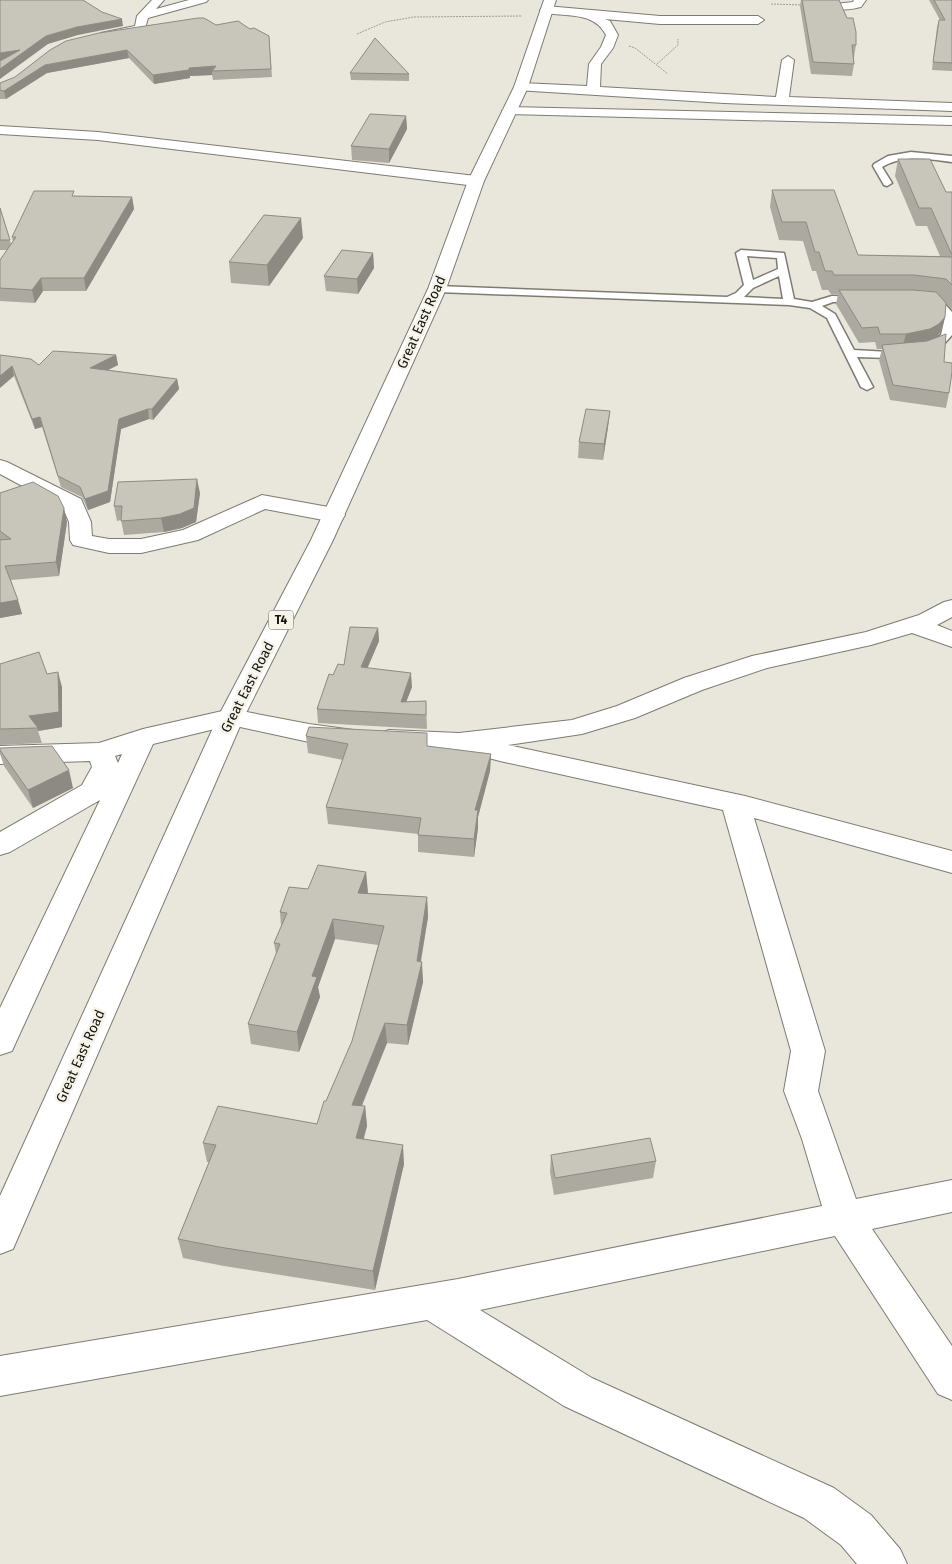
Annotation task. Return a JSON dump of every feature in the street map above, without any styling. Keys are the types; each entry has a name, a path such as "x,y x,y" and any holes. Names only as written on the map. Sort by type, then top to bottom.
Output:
{"main road":[{"path":"96,37 140,29 144,16 158,0"},
{"path":"144,16 202,0"},
{"path":"839,6 857,5 860,0"},
{"path":"547,7 588,14 660,20 758,20"},
{"name":"Great East Road","path":"0,1237 231,717 334,515 437,289 476,180 521,87 547,7"},
{"path":"588,14 606,24 612,34 608,44 594,64 593,90"},
{"path":"782,101 788,60"},
{"path":"521,87 782,101 952,107"},
{"path":"848,104 852,118"},
{"path":"509,111 952,121"},
{"path":"0,130 98,136 476,180"},
{"path":"0,466 73,504 80,522 81,540 109,546 141,546 190,535 262,502 334,515"},
{"path":"459,742 573,728 626,712 693,684 761,661 871,638 928,620 952,608"},
{"path":"912,624 952,640"},
{"path":"0,755 100,752 143,738 231,717 309,733 459,742 735,804 952,862"},
{"path":"0,1042 143,738"},
{"path":"0,845 92,792 106,767 100,752"},
{"path":"735,804 808,1051 801,1091 819,1139 844,1218 952,1380"},
{"path":"0,1376 430,1302 952,1196"},
{"path":"430,1302 578,1392 819,1503 856,1530 885,1564"}],"lane":[{"path":"887,184 877,166 891,158 911,155 952,159"},
{"path":"749,286 741,253 781,255 790,302"},
{"path":"728,300 740,295 749,286 784,270"},
{"path":"437,289 790,302 813,306 831,316 867,387"},
{"path":"813,306 832,299 871,299"},
{"path":"850,353 889,355 914,352 941,344 949,332 950,316 937,302 919,300"}],"path":[{"path":"357,34 402,17 452,15 513,18 547,7"},
{"path":"608,44 635,48 668,74 690,88 698,97"}],"building":[{"path":"0,0 83,0 102,12 122,19 77,27 46,36 0,69 0,61 20,50 0,53"},
{"path":"802,0 839,0 847,18 853,18 856,32 856,45 852,45 854,64 813,62"},
{"path":"934,0 952,0 952,63 933,62 939,20 945,20"},
{"path":"204,18 216,25 238,21 250,29 254,28 269,36 271,69 212,71 216,66 189,68 189,70 153,75 127,50 45,65 4,91 0,90 0,83 15,77 50,50 66,41 99,33"},
{"path":"375,38 409,74 350,73"},
{"path":"370,114 406,116 389,149 351,146"},
{"path":"898,159 930,159 946,192 952,192 952,255 931,208 919,208"},
{"path":"772,190 834,190 858,255 952,257 952,285 946,279 914,275 834,275 832,271 825,271 819,252 815,252 806,222 782,222"},
{"path":"34,191 74,191 72,196 132,197 84,278 41,278 32,290 0,288 0,260 16,237 12,237"},
{"path":"0,208 10,240 0,240"},
{"path":"264,215 301,218 267,265 229,262"},
{"path":"342,250 373,253 357,279 324,276"},
{"path":"839,290 913,290 936,292 946,303 945,317 939,324 930,329 906,334 880,334 878,327 862,328"},
{"path":"946,334 944,362 952,363 949,393 893,385 882,345 927,341"},
{"path":"53,351 116,355 90,368 177,379 152,409 119,419 108,491 85,499 80,487 58,476 40,417 32,419 12,366 0,376 0,355 31,359 39,365"},
{"path":"586,409 610,411 604,444 579,442"},
{"path":"197,479 194,508 180,514 161,518 121,521 122,506 114,506 118,482"},
{"path":"33,482 58,496 64,508 56,562 5,566 18,600 0,603 0,540 11,539 0,531 0,493"},
{"path":"350,627 378,628 361,667 411,673 401,702 426,701 426,715 317,709 329,674 333,675 338,664 344,665"},
{"path":"39,652 47,674 58,672 59,712 29,716 38,728 0,729 0,664"},
{"path":"309,727 427,733 427,746 491,754 475,810 478,810 474,839 418,835 421,818 326,807 348,744 306,736"},
{"path":"52,746 69,770 28,790 0,750 0,748"},
{"path":"318,865 366,872 358,893 427,897 417,961 422,962 407,1025 385,1023 352,1105 365,1106 356,1138 403,1145 373,1271 178,1239 216,1145 203,1143 218,1106 317,1124 324,1101 326,1101 352,1041 384,926 333,919 312,976 317,977 297,1032 248,1024 280,944 274,943 287,913 280,912 289,887 308,889"},
{"path":"650,1138 656,1161 555,1178 551,1155"}]}
